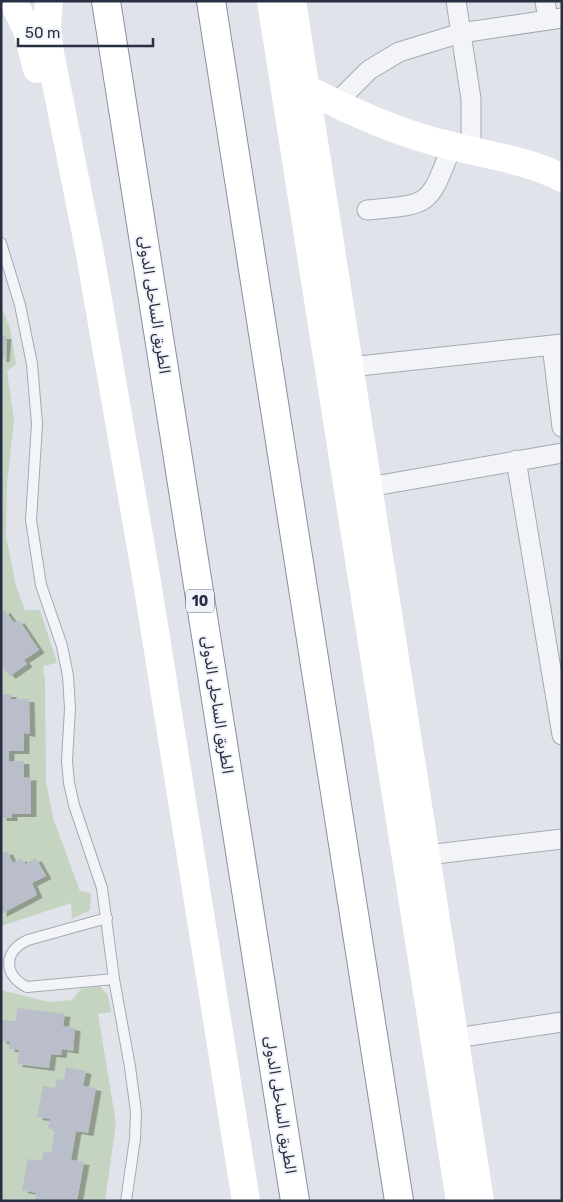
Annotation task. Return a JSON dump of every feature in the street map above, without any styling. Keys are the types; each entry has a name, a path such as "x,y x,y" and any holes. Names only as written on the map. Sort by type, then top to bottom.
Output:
{"main road":[{"path":"12,4 31,10 48,1"},
{"path":"48,1 47,25 49,46 90,254 144,569 246,1201"},
{"name":"الطريق الساحلى الدولى","path":"106,1 295,1201"},
{"path":"211,1 398,1201"},
{"path":"271,1 460,1201"},
{"path":"292,1 456,1038 480,1201"},
{"path":"12,4 31,43 74,257 135,610 229,1201"},
{"path":"307,89 406,134 561,176"}],"street":[{"path":"367,210 421,202 431,195 462,148 471,98 456,1"},
{"path":"336,103 369,70 398,52 461,33 555,19 545,1"},
{"path":"350,367 557,345 562,426"},
{"path":"369,487 562,453"},
{"path":"516,460 562,735"},
{"path":"427,855 562,839"},
{"path":"456,1038 562,1022"}],"lane":[{"path":"1,243 20,304 32,364 36,424 31,520 41,585 62,646 68,676 70,708 67,761 69,783 74,805 96,867 106,918 136,1112 135,1139 126,1201"},
{"path":"106,918 18,944 11,953 8,963 11,974 18,982 27,987 114,978"}],"green space":[{"path":"1,306 10,328 16,364 7,371 14,420 7,483 6,536 16,586 25,610 40,610 57,663 43,666 45,681 46,781 53,818 80,891 91,893 90,910 72,919 71,903 1,926"},
{"path":"100,986 108,996 111,1012 98,1014 116,1123 105,1201 1,1201 1,990 49,1002 72,1000 81,989"}],"building":[{"path":"1,336 6,336 4,359 1,359"},
{"path":"5,610 14,623 19,620 39,650 24,660 27,664 10,676 1,666 1,612"},
{"path":"1,694 11,694 11,699 29,699 30,734 24,733 24,751 9,751 9,761 24,761 24,778 31,777 31,814 12,814 12,818 1,818"},
{"path":"7,851 13,863 21,858 25,864 36,858 46,876 32,883 37,895 1,914 1,854"},
{"path":"17,1008 65,1014 63,1026 75,1028 73,1051 62,1049 61,1055 51,1054 49,1068 17,1064 19,1050 9,1049 10,1042 1,1041 1,1020 16,1021"},
{"path":"66,1067 86,1071 83,1086 96,1088 88,1133 76,1131 71,1160 84,1162 77,1201 35,1201 36,1193 22,1190 28,1159 42,1161 44,1151 51,1153 55,1130 48,1128 50,1119 37,1117 43,1086 55,1088 57,1079 64,1080"}]}
